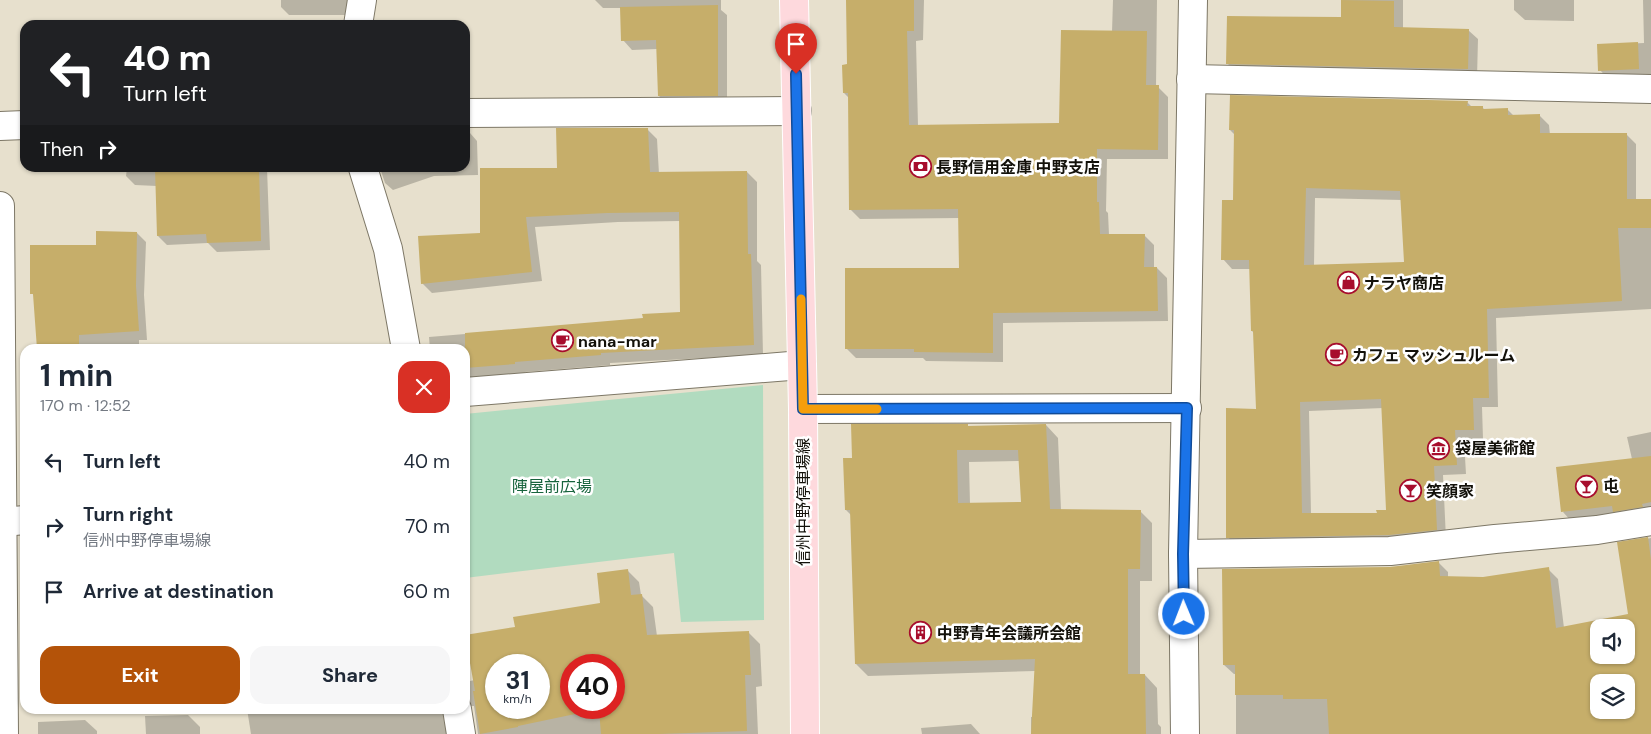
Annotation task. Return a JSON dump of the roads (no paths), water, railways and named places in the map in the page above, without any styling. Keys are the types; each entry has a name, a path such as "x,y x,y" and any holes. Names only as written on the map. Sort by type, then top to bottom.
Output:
{"main road":[{"name":"信州中野停車場線","path":"794,0 803,409 805,734"}],"street":[{"path":"359,20 362,0"},
{"path":"1185,734 1183,554 1193,0"},
{"path":"1191,79 1651,89"},
{"path":"470,113 797,111"},
{"path":"0,126 20,125"},
{"path":"364,172 388,249 405,344"},
{"path":"0,206 14,521 4,734"},
{"path":"470,392 802,365"},
{"path":"803,409 1187,408"},
{"path":"1183,554 1390,552 1495,539 1597,530 1651,522"},
{"path":"458,714 461,734"}],"place":[{"name":"長野信用金庫 中野支店","path":"920,167"},
{"name":"ナラヤ商店","path":"1348,283"},
{"name":"nana-mar","path":"562,341"},
{"name":"カフェ マッシュルーム","path":"1336,355"},
{"name":"袋屋美術館","path":"1439,448"},
{"name":"屯","path":"1587,486"},
{"name":"笑顔家","path":"1410,491"},
{"name":"中野青年会議所会館","path":"921,633"}],"park label":[{"name":"陣屋前広場","path":"552,486"}]}
